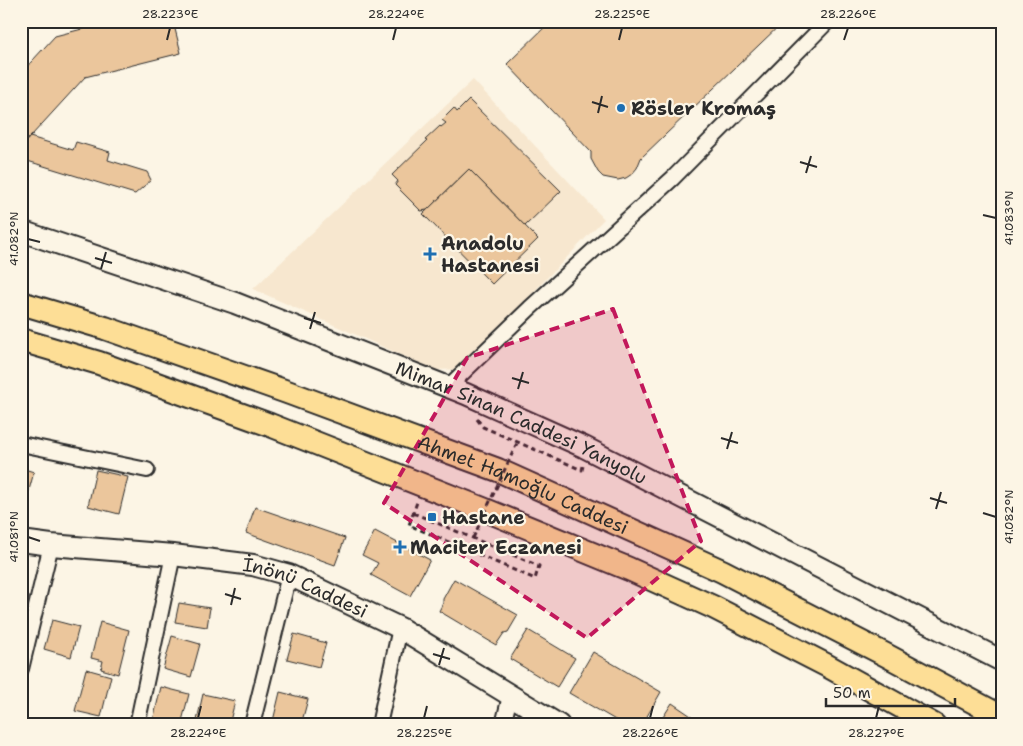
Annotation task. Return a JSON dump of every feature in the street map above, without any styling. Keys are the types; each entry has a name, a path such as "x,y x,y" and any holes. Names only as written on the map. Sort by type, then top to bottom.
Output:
{"highway":[{"name":"Ahmet Hamoğlu Caddesi","path":"21,303 105,328 287,392 498,470 722,571 1002,717"},
{"name":"Ahmet Hamoğlu Caddesi","path":"21,340 108,366 270,425 629,569 713,607 826,665 934,725"}],"main road":[{"name":"Mimar Sinan Caddesi Yanyolu","path":"21,231 235,302 448,387 584,447 1002,661"},
{"name":"İnönü Caddesi","path":"21,541 173,555 253,565 289,574 400,628 559,725"}],"street":[{"path":"448,387 530,308 673,178 828,21"},
{"path":"21,444 147,470"},
{"path":"21,669 51,545"},
{"path":"138,725 173,555"},
{"path":"252,725 289,574"},
{"path":"379,725 400,628"},
{"path":"502,725 510,696"}],"path":[{"path":"473,538 518,441 484,427"},
{"path":"413,512 539,566 535,579 409,525 413,512 423,485"}],"highlighted area":[{"path":"613,309 701,541 587,638 384,503 467,358"}],"shaded area":[{"name":"Anadolu Hastanesi","path":"473,80 604,219 459,369 435,370 253,289"}],"building":[{"path":"113,21 173,21 181,53 85,77 21,147 21,73 55,36"},
{"name":"Rösler Kromaş","path":"551,21 784,21 641,158 632,174 618,180 603,177 598,172 591,159 591,152 507,64"},
{"path":"469,100 561,191 525,226 469,169 427,210 421,211 395,185 398,181 392,175 427,141 425,140 446,123 442,120 454,108 457,112"},
{"path":"30,137 73,150 76,142 110,152 108,160 147,172 151,180 135,194 21,159 21,147"},
{"path":"469,169 538,239 492,284 423,214"},
{"path":"21,468 34,472 26,501 21,500"},
{"path":"96,470 128,477 119,514 88,506"},
{"path":"255,507 345,538 335,565 246,533"},
{"path":"375,531 430,560 410,596 371,575 378,563 362,555"},
{"path":"454,579 518,615 508,632 504,633 496,645 439,611"},
{"path":"179,603 210,608 207,627 175,622"},
{"path":"52,620 79,627 71,657 44,649"},
{"path":"100,622 129,630 118,674 101,669 103,661 91,658"},
{"path":"528,630 575,658 557,687 510,659"},
{"path":"294,634 326,643 319,667 287,659"},
{"path":"172,636 200,644 191,677 163,669"},
{"path":"593,652 661,692 642,725 624,725 569,693"},
{"path":"86,669 111,676 101,717 75,711"},
{"path":"161,687 189,694 181,725 152,725"},
{"path":"280,692 308,699 301,725 272,725"},
{"path":"203,694 235,701 229,725 196,725"},
{"path":"672,703 703,724 703,725 658,725"}],"place":[{"name":"Rösler Kromaş","path":"621,108"},
{"name":"Anadolu Hastanesi","path":"430,254"},
{"name":"Hastane","path":"432,517"},
{"name":"Maciter Eczanesi","path":"400,547"}]}
